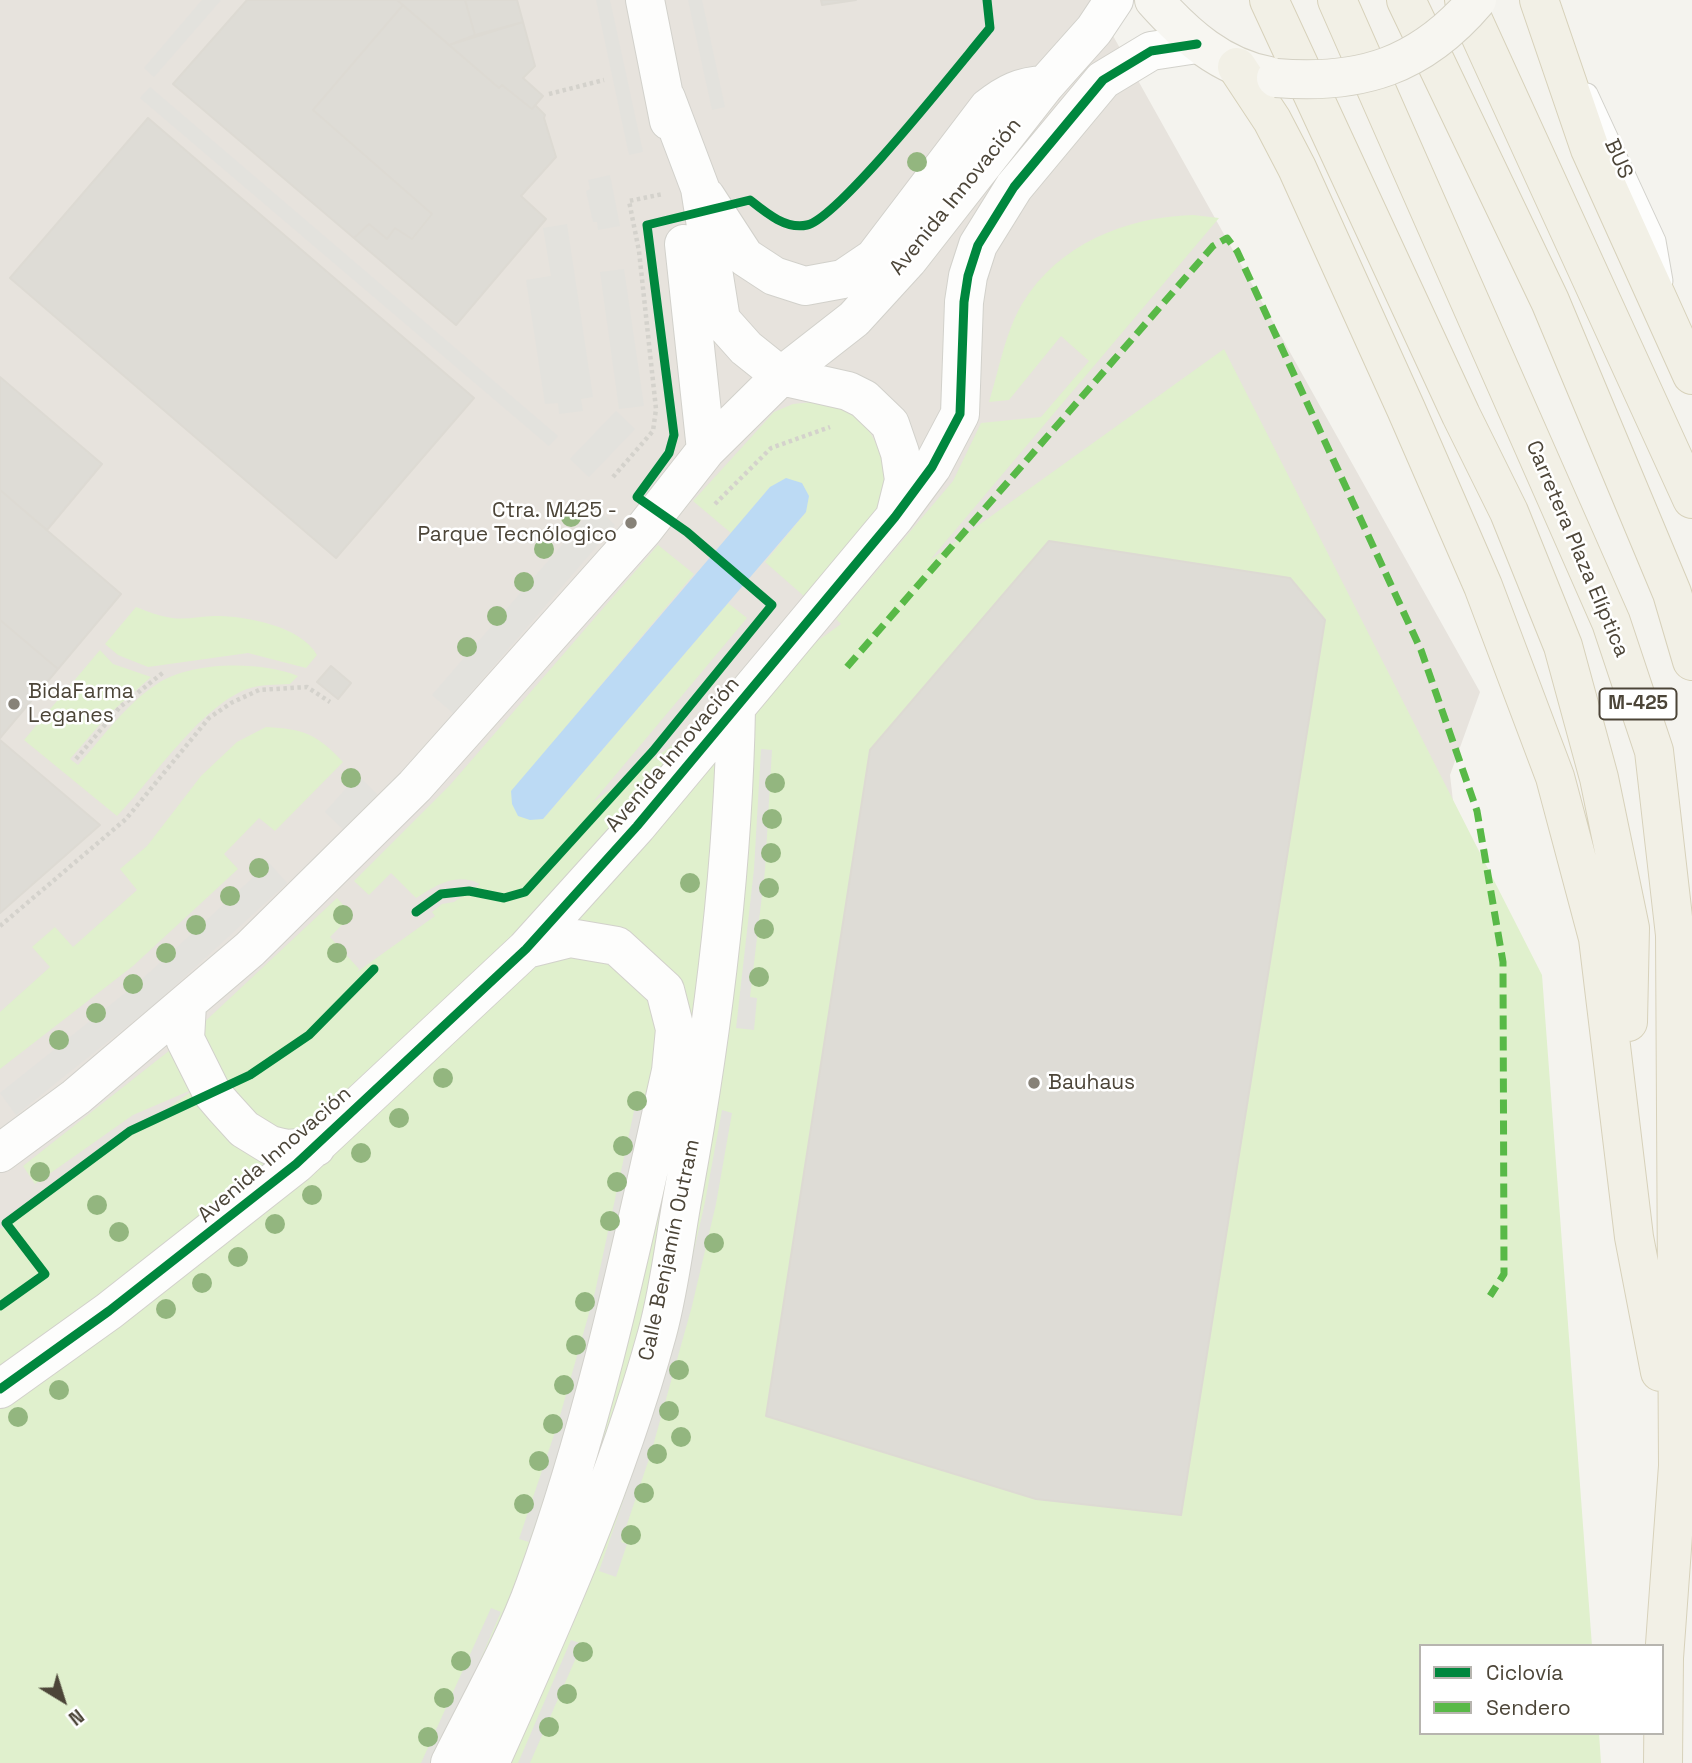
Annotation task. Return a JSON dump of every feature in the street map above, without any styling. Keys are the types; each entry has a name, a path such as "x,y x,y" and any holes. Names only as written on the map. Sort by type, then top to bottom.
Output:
{"main road":[{"path":"1269,0 1461,415 1510,512 1563,646 1599,778 1630,928 1627,1173"},
{"name":"Carretera Plaza Elíptica","path":"1337,0 1611,622 1654,751 1675,935 1678,1466 1664,1658"},
{"path":"1406,0 1550,301 1672,593 1692,661"},
{"path":"1464,0 1692,499"},
{"path":"1542,10 1585,137 1692,375"},
{"path":"1237,67 1272,120 1406,409 1483,586 1555,777 1598,938 1634,1237 1678,1466"},
{"name":"Carretera Plaza Elíptica","path":"1663,1735 1663,1763"}],"street":[{"path":"645,0 666,98 706,450"},
{"name":"Avenida Innovación","path":"0,1153 76,1097 187,1004 323,880 415,786 644,529 706,450 781,376 854,319 908,260 1045,85 1094,30 1114,0"},
{"path":"1154,0 1197,44 1237,67 1276,78 1313,81 1374,70 1437,41 1477,0"},
{"name":"Avenida Innovación","path":"0,1389 206,1237 316,1147 526,949 736,709 895,517 932,467 960,414 964,302 968,276 978,245 1014,187 1103,80 1151,51 1197,44"},
{"path":"700,188 745,257 774,276 805,286 844,279 874,258 988,108 1008,93 1026,86 1045,85"},
{"path":"666,98 700,188 721,320 746,348 781,376"},
{"name":"Avenida Innovación","path":"781,376 848,391 864,399 890,424 900,453 904,480 895,517"},
{"name":"Calle Benjamín Outram","path":"490,1763 569,1587 615,1468 658,1332 705,1074 733,805 736,709"},
{"name":"Calle Benjamín Outram","path":"450,1763 534,1587 577,1454 614,1326 673,1050 675,1029 665,990 617,947 570,938 526,949"},
{"path":"187,1004 185,1039 212,1093 224,1108 244,1129 270,1145 286,1149 316,1147"}],"path":[{"path":"549,94 604,80"},
{"path":"613,477 653,431 656,410 639,251 629,201"},
{"path":"706,513 771,448 845,422 864,399"},
{"path":"76,759 120,707 165,671"},
{"path":"0,926 126,819 209,718 231,702 259,690 307,687 330,702"}],"shaded area":[{"path":"0,0 1093,0 1480,692 1450,775 1508,1273 0,1763"},
{"path":"202,0 221,0 154,77 144,68"},
{"path":"596,0 610,0 643,152 629,155"},
{"path":"688,0 702,0 725,107 712,110"},
{"path":"150,87 558,436 549,446 140,98"},
{"path":"610,175 620,226 598,230 597,222 593,222 586,191 590,189 588,180"},
{"path":"567,224 593,397 581,399 583,411 559,414 558,403 545,404 526,280 551,276 543,228"},
{"path":"624,269 644,406 619,409 600,272"},
{"path":"616,411 635,429 589,477 570,459"},
{"path":"595,507 615,525 453,713 432,695"},
{"path":"761,749 772,750 765,870 750,997 757,998 754,1030 736,1028 754,869"},
{"path":"358,775 378,795 345,831 325,812"},
{"path":"269,863 287,883 157,1002 16,1115 0,1093 139,982"},
{"path":"637,1097 647,1099 569,1427 529,1542 519,1539 558,1423 595,1292"},
{"path":"722,1110 732,1113 716,1204 692,1306 651,1453 621,1542 627,1544 616,1577 599,1571 641,1449 682,1303"},
{"path":"491,1608 501,1612 454,1721 433,1763 421,1763"},
{"path":"571,1640 582,1644 530,1763 518,1763"}],"green space":[{"path":"1193,215 1219,218 930,560 1224,349 1542,975 1592,1644 1419,1644 1419,1735 1599,1735 1601,1763 0,1763 0,1229 196,1088 133,1115 35,1184 23,1166 198,1028 337,898 352,915 330,937 359,969 357,972 435,916 432,912 442,904 454,902 480,884 463,879 455,880 439,885 416,898 391,873 369,895 354,881 450,785 658,545 694,574 512,791 543,819 728,603 747,618 592,803 841,624 836,619 953,481 981,423 1041,417 1089,361 1061,336 1009,400 989,402 1011,327 1022,304 1037,283 1054,265 1096,238 1143,221"},
{"path":"814,402 832,405 848,412 867,428 882,460 884,486 880,503 868,523 805,597 765,562 806,512 770,487 731,533 693,501 774,412 793,404"},
{"path":"136,607 172,618 228,616 257,621 299,637 317,655 306,668 248,653 148,667 118,655 105,644"},
{"path":"100,650 113,664 151,677 108,715 70,759 78,765 145,692 171,676 207,667 246,666 298,676 290,684 263,685 247,689 212,711 178,745 117,816 24,740"},
{"path":"266,727 290,729 309,735 325,745 343,762 275,831 259,818 224,854 238,869 133,966 0,1069 0,1012 50,967 32,947 55,927 73,947 137,890 120,869 147,846 201,776 237,742"}],"water":[{"path":"786,478 802,483 809,496 806,512 543,819 530,820 518,816 512,804 511,791 770,487"}],"building":[{"path":"247,0 397,0 403,5 313,110 432,214 412,239 395,228 387,239 369,224 354,238 173,84"},
{"path":"397,0 465,0 475,35 449,45"},
{"path":"465,0 517,0 523,22 475,35"},
{"path":"821,0 856,0 822,5"},
{"path":"403,5 499,88 502,85 532,109 535,105 545,115 556,157 521,196 546,219 456,325 354,238 369,224 387,239 395,228 412,239 432,214 313,110"},
{"path":"523,22 535,66 523,78 543,96 532,109 502,85 499,88 449,45"},
{"path":"148,118 474,398 336,558 10,278"},
{"path":"0,377 102,464 47,530 0,490"},
{"path":"0,490 121,594 58,669 0,620"},
{"name":"Bauhaus","path":"1049,541 1290,578 1325,620 1181,1515 1036,1499 766,1416 870,750"},
{"name":"BidaFarma Leganes","path":"0,620 58,669 0,738"},
{"path":"331,666 351,683 338,699 317,682"},
{"path":"0,740 100,825 0,913"}],"marked path":[{"path":"847,667 1213,246 1227,238 1237,251 1421,650 1477,811 1503,962 1504,1274 1490,1296"}],"cycle path":[{"path":"416,912 441,894 469,891 504,898 525,892 653,751 772,605 687,532 637,497 669,453 674,435 647,225 750,200 776,219 791,225 807,225 823,216 872,168 990,28 987,0"},
{"path":"0,1389 109,1311 296,1164 526,949 637,826 895,517 932,467 960,414 964,302 968,276 978,245 1014,187 1103,80 1151,51 1197,44"},
{"path":"0,1306 45,1274 6,1223 130,1131 250,1075 309,1035 374,969"}],"place":[{"name":"Ctra. M425 - Parque Tecnólogico","path":"631,523"},
{"name":"BidaFarma Leganes","path":"14,704"},
{"name":"Bauhaus","path":"1034,1083"}]}
